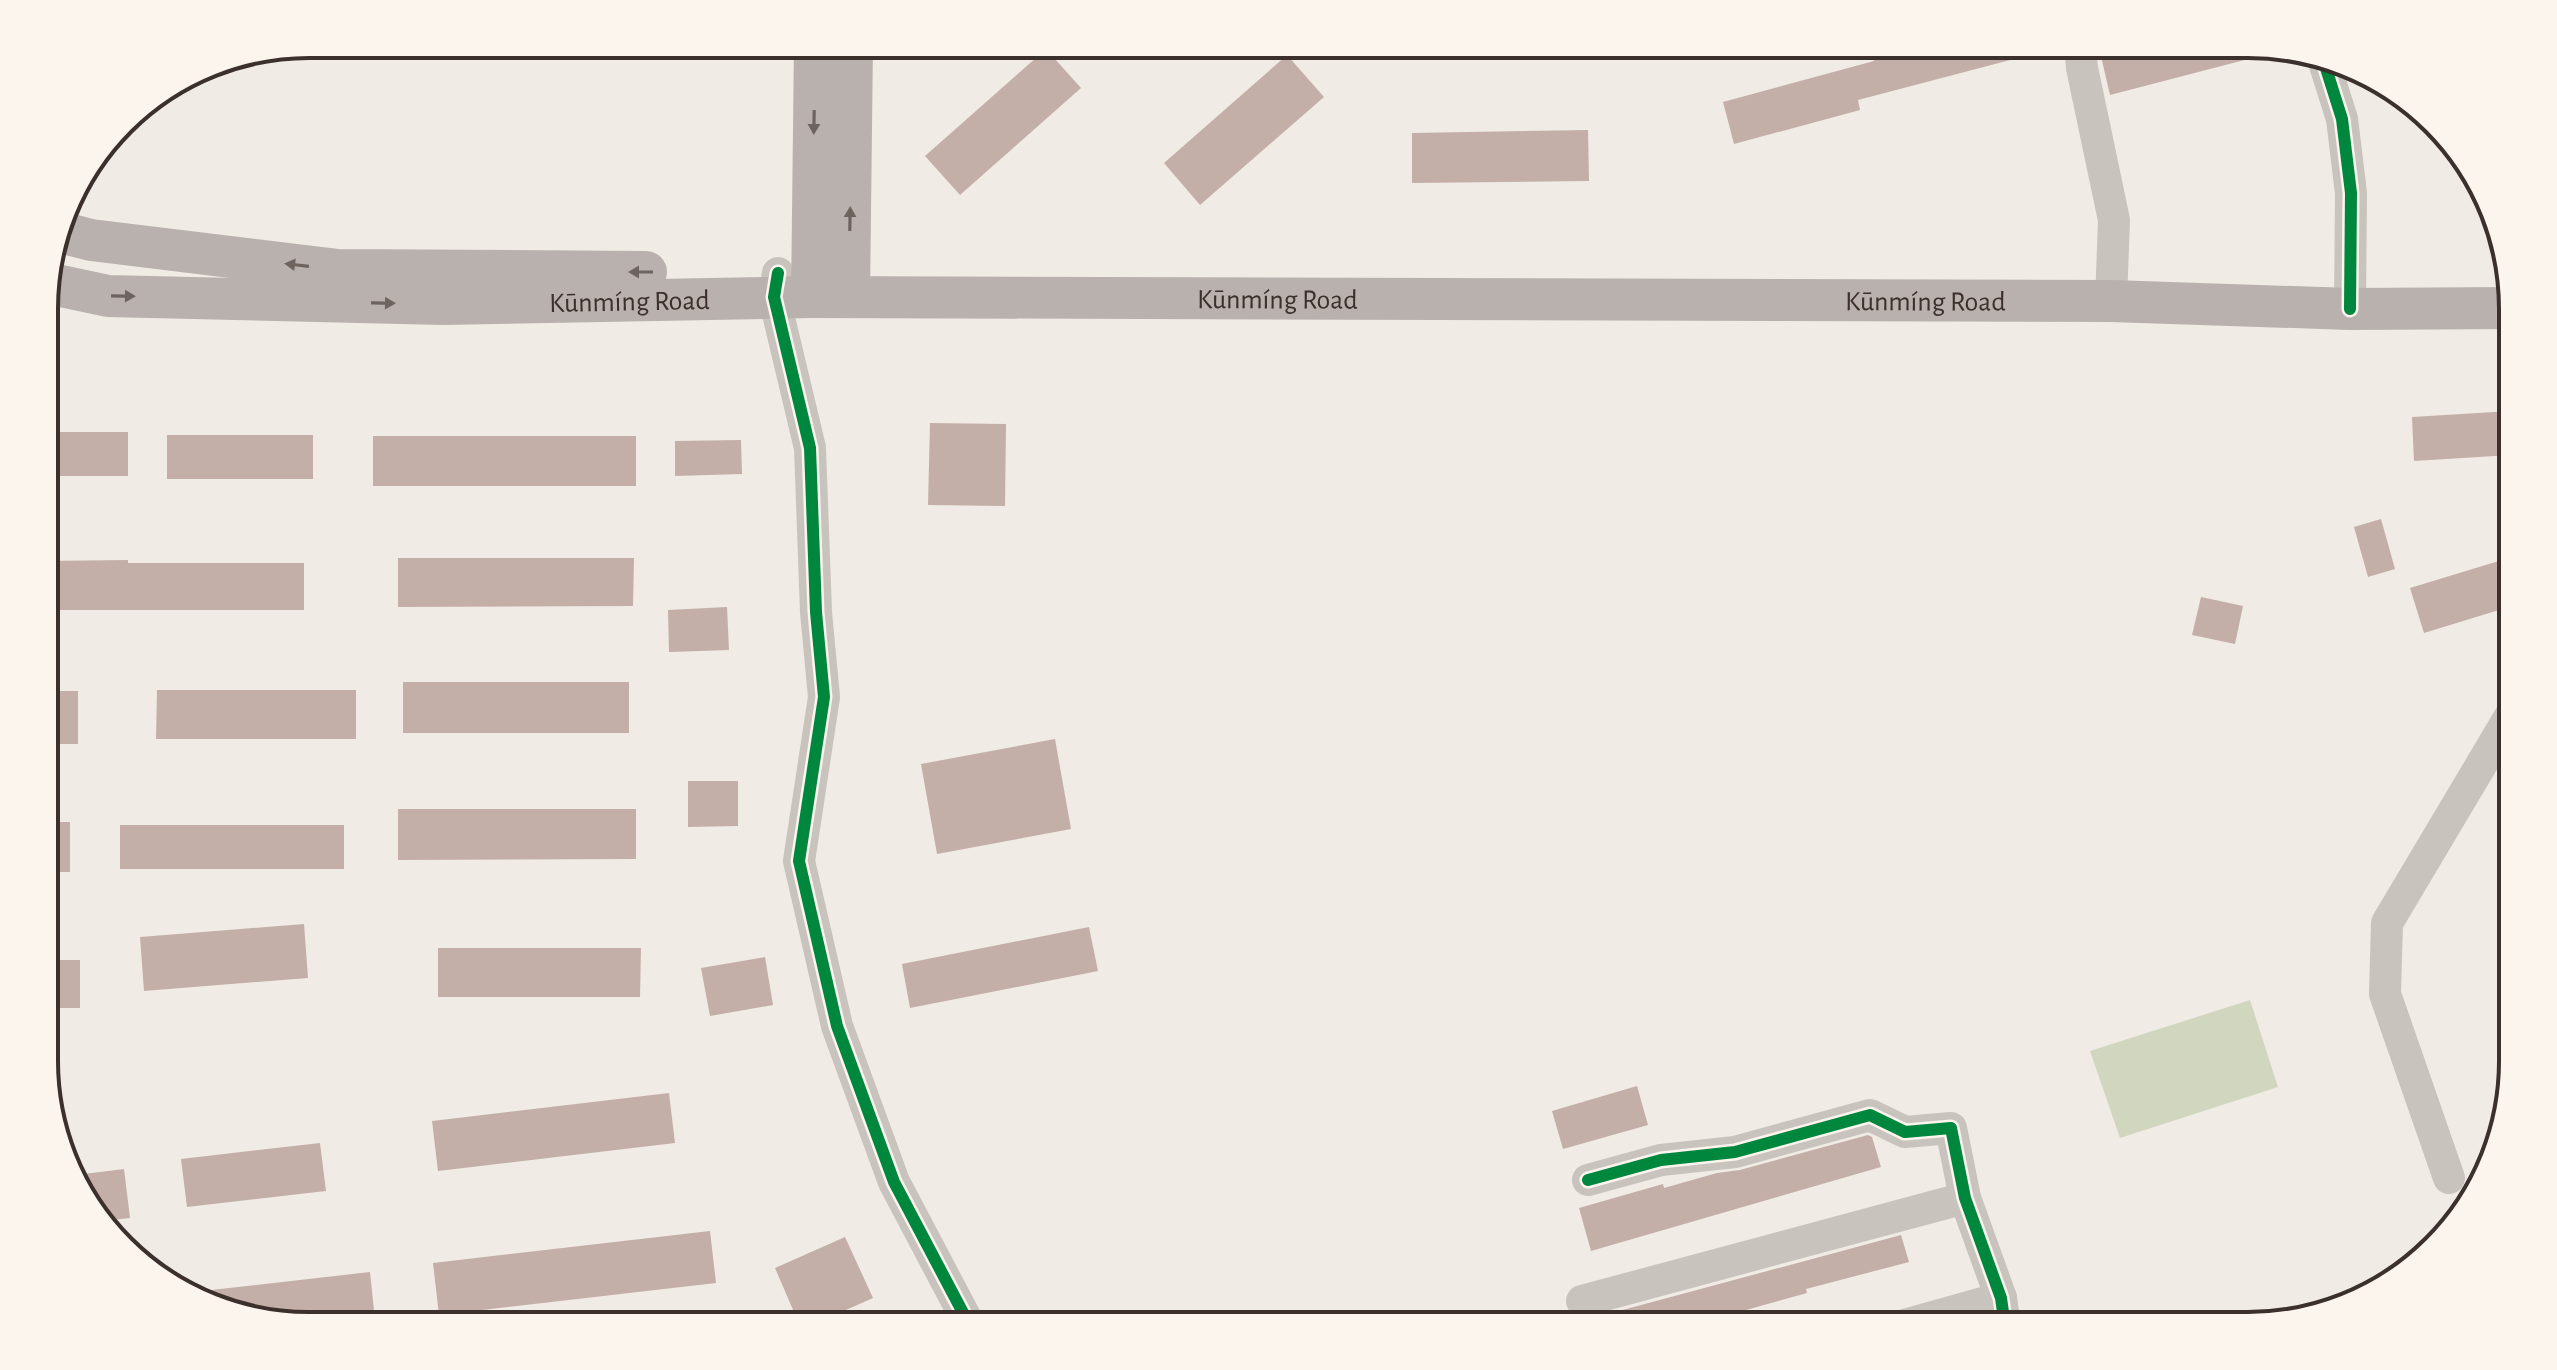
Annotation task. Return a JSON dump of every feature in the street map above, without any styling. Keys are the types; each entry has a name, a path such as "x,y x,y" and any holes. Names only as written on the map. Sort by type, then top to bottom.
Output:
{"main road":[{"path":"812,285 815,58"},
{"path":"812,285 850,58"},
{"name":"Kūnmíng Road","path":"70,235 91,240 338,270 812,285 2111,291 2350,297 2499,307"},
{"name":"Kūnmíng Road","path":"2350,297 2497,283"},
{"name":"Kūnmíng Road","path":"59,286 108,296 443,304 812,285"}],"street":[{"path":"2081,58 2114,220 2111,291"},
{"path":"2327,72 2342,119 2351,193 2350,297"},
{"path":"812,285 810,448 816,612 824,697 799,861 837,1026 894,1182 962,1312"},
{"path":"2449,1178 2385,994 2387,923 2499,735"},
{"path":"1588,1180 1661,1160 1735,1152 1870,1115 1905,1132 1951,1128 1965,1198 2003,1311"},
{"path":"1582,1301 1965,1198"}],"green space":[{"path":"2250,1000 2278,1087 2120,1138 2090,1051"}],"building":[{"path":"1036,58 1054,58 1081,88 960,195 925,156"},
{"path":"1284,58 1290,58 1324,97 1200,205 1164,163"},
{"path":"1873,58 2018,58 1858,100 1860,110 1734,144 1723,102 1874,61"},
{"path":"2101,58 2251,58 2110,95"},
{"path":"1588,130 1589,181 1412,183 1412,133"},
{"path":"2499,412 2499,456 2414,461 2412,417"},
{"path":"930,423 1006,424 1005,506 928,505"},
{"path":"59,432 128,432 128,476 59,476"},
{"path":"167,435 313,435 313,479 167,479"},
{"path":"373,436 636,436 636,486 373,486"},
{"path":"741,440 742,474 675,476 675,441"},
{"path":"2381,519 2395,569 2368,577 2354,527"},
{"path":"398,558 634,558 633,606 398,607"},
{"path":"59,561 304,563 304,610 59,610"},
{"path":"2499,561 2499,610 2424,633 2410,588"},
{"path":"2201,597 2243,606 2235,644 2192,635"},
{"path":"727,607 729,650 669,652 668,610"},
{"path":"403,682 629,682 629,733 403,733"},
{"path":"157,690 356,690 356,739 156,739"},
{"path":"58,691 78,691 78,744 58,744"},
{"path":"1055,739 1071,829 937,854 921,764"},
{"path":"688,781 738,781 738,826 688,827"},
{"path":"398,809 636,809 636,859 398,860"},
{"path":"58,822 70,822 70,872 58,872"},
{"path":"120,825 344,825 344,869 120,869"},
{"path":"304,924 308,978 144,991 140,937"},
{"path":"1089,927 1098,971 910,1008 902,964"},
{"path":"438,948 641,948 640,997 438,997"},
{"path":"765,957 773,1005 710,1016 701,968"},
{"path":"58,960 80,960 80,1008 58,1008"},
{"path":"1637,1086 1648,1125 1563,1149 1552,1111"},
{"path":"669,1093 675,1143 438,1171 432,1121"},
{"path":"1868,1135 1872,1137 1881,1167 1591,1251 1579,1208 1663,1184 1664,1188 1740,1170"},
{"path":"320,1143 326,1191 187,1207 181,1159"},
{"path":"124,1169 130,1218 114,1220 85,1174"},
{"path":"710,1231 716,1283 466,1312 439,1312 433,1263"},
{"path":"1901,1235 1909,1262 1806,1289 1807,1293 1741,1311 1618,1311"},
{"path":"845,1237 873,1298 842,1312 794,1312 775,1268"},
{"path":"370,1272 374,1312 276,1310 228,1299 208,1290"}],"cycle path":[{"path":"2327,72 2342,119 2351,193 2350,309"},
{"path":"778,273 774,297 810,448 816,612 824,697 799,861 837,1026 894,1182 962,1312"},
{"path":"1588,1180 1661,1160 1735,1152 1870,1115 1905,1132 1951,1128 1965,1198 2003,1311"}]}
